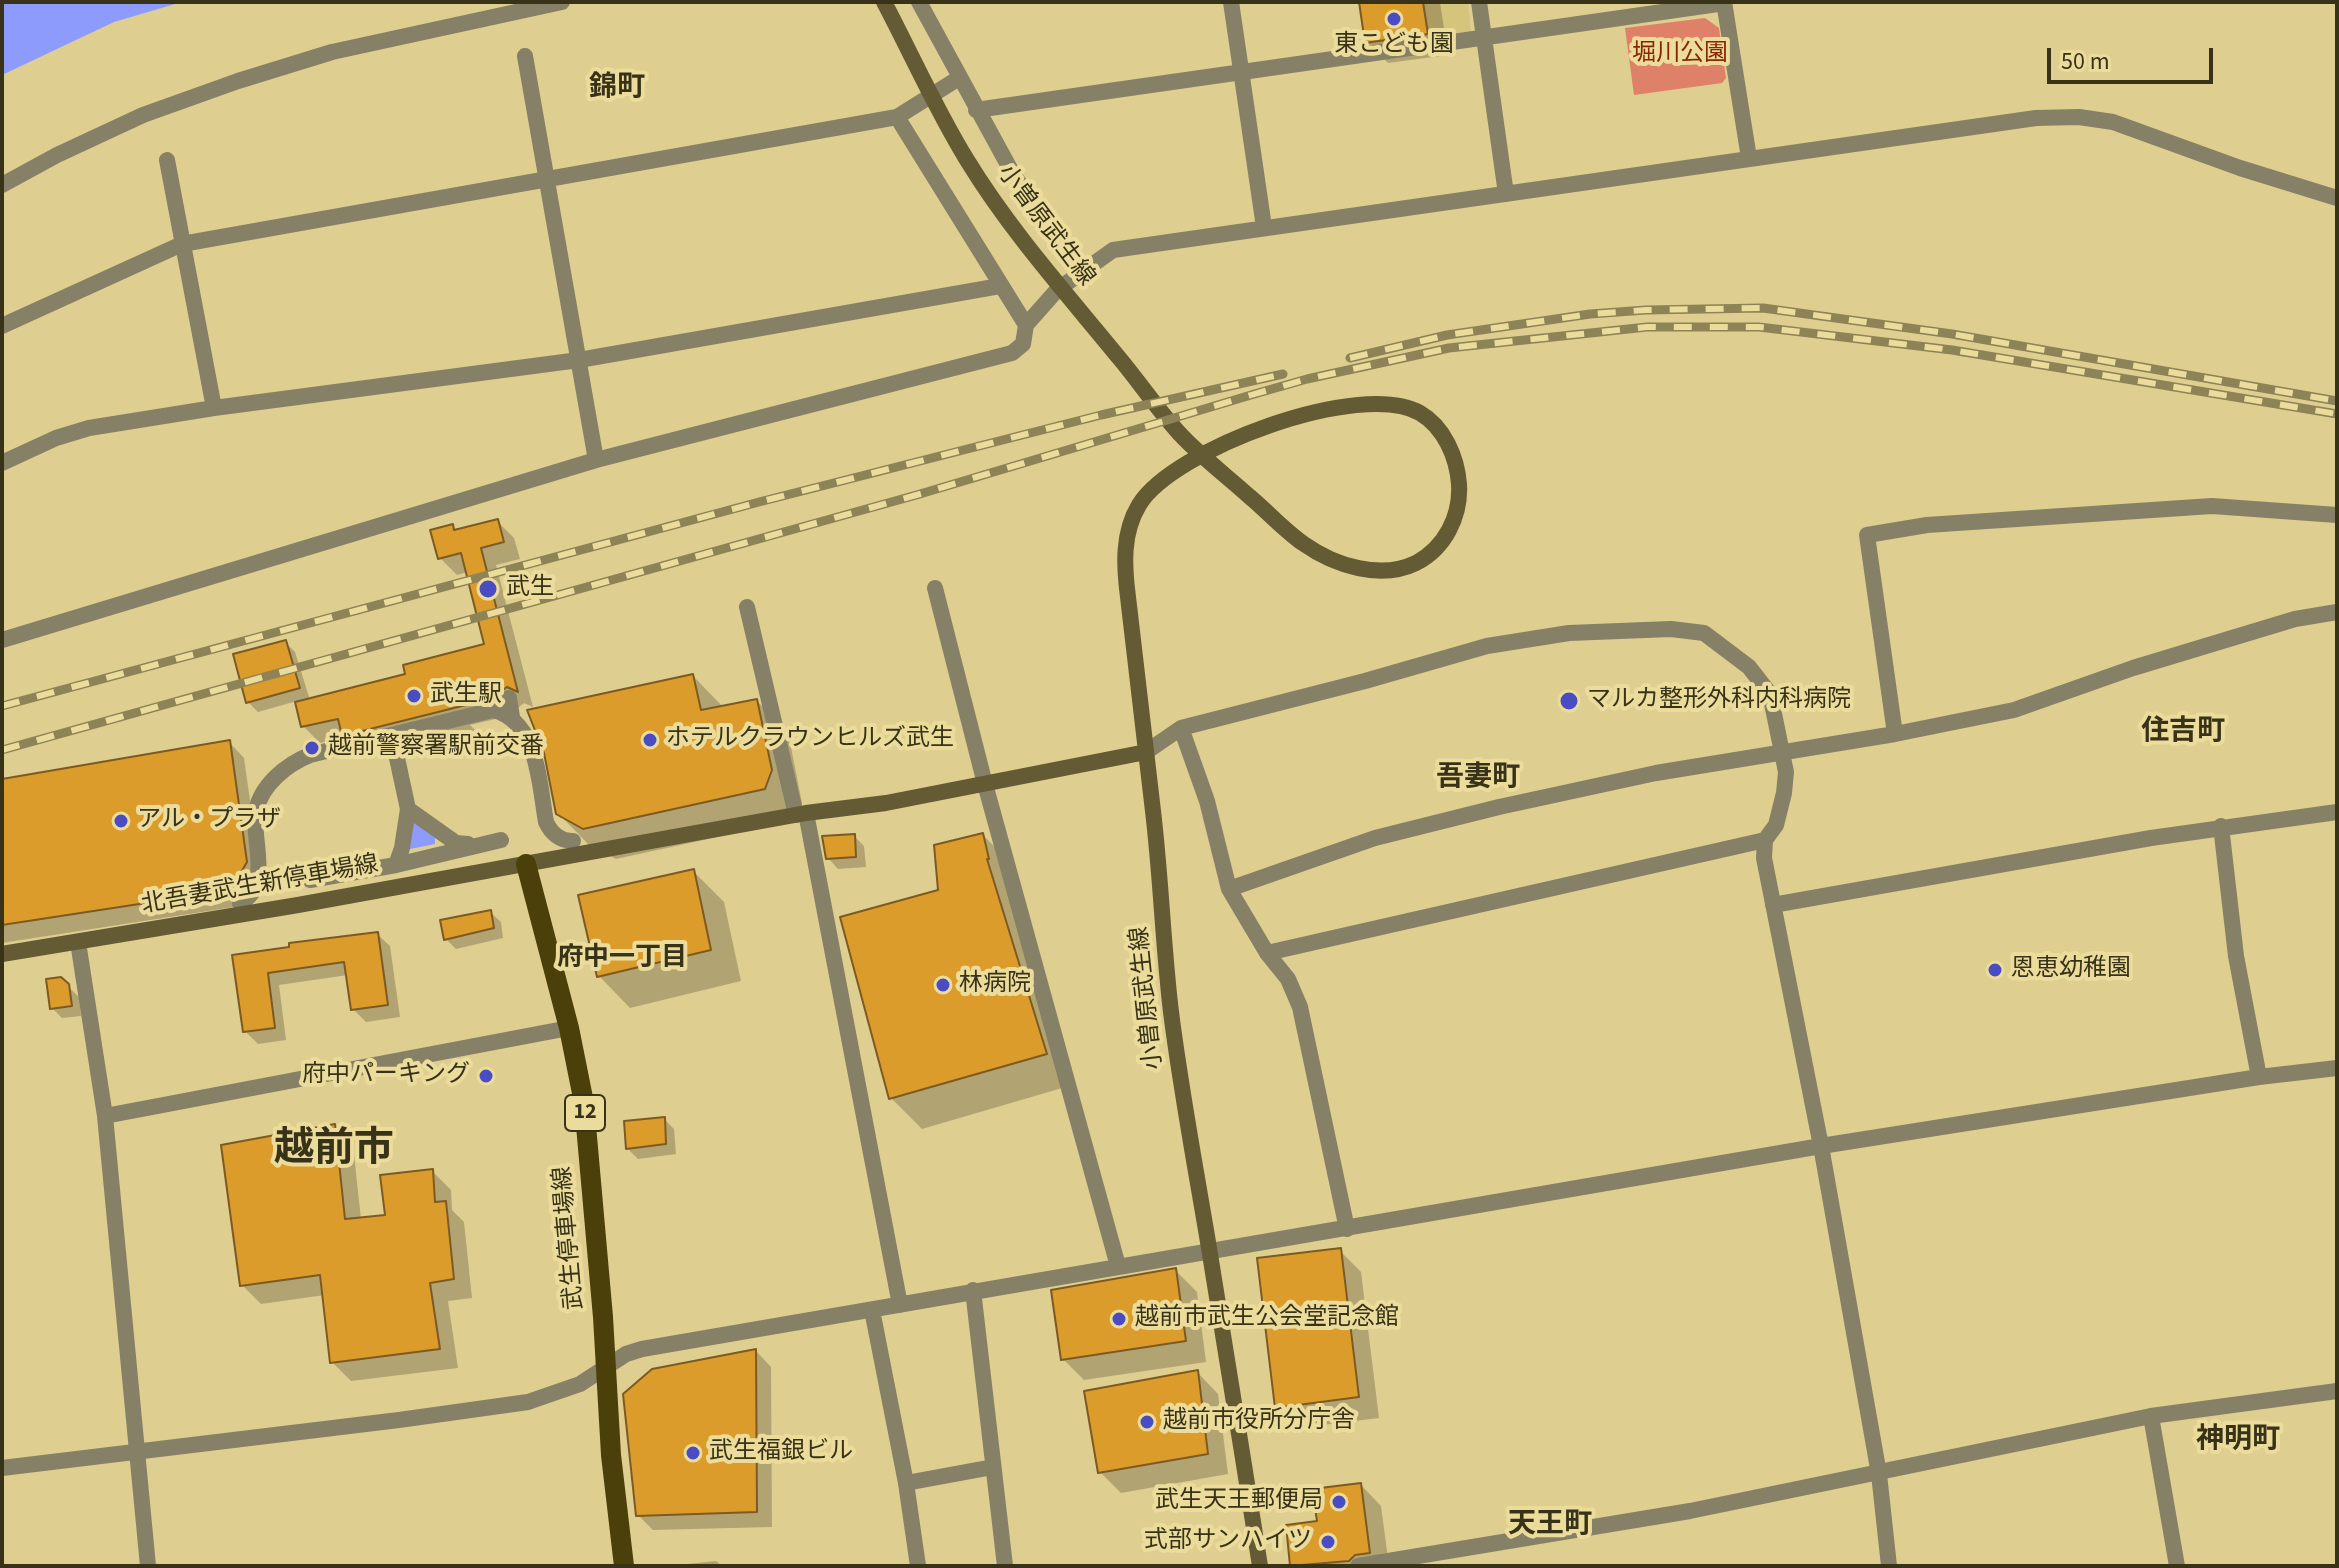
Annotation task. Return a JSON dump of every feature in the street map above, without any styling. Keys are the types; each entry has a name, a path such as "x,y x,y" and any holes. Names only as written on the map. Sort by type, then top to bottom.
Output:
{"main road":[{"name":"小曽原武生線","path":"884,2 968,163 1053,281 1180,435 1305,546 1340,563 1378,571 1395,570 1419,561 1437,549 1456,511 1459,494 1454,458 1447,443 1423,414 1403,407 1372,404 1327,410 1254,430 1216,448 1157,483 1137,507 1126,537 1126,582 1154,813 1171,1008 1260,1566"},
{"name":"北吾妻武生新停車場線","path":"2,954 801,814 886,803 1146,752"},
{"name":"武生停車場線","path":"526,864 569,1028 584,1103 611,1455 624,1566"}],"street":[{"path":"2,185 57,155 143,115 238,81 332,52 562,2"},
{"path":"919,2 1013,174 1081,274"},
{"path":"1231,2 1264,227"},
{"path":"1479,2 1506,194"},
{"path":"976,110 1724,3 1749,158"},
{"path":"525,56 596,460"},
{"path":"2,326 182,244 897,117 959,78"},
{"path":"897,117 1026,325"},
{"path":"2,640 596,460 1012,353 1023,344 1026,325 1057,290 1113,250 2009,121 2079,117 2113,122 2240,168 2337,198"},
{"path":"167,160 214,408"},
{"path":"2,463 56,438 89,428 214,408 579,360 1000,286"},
{"path":"1895,734 1867,535 1927,525 2212,506 2337,515"},
{"path":"935,588 985,784 1118,1266"},
{"path":"747,607 801,814 900,1305"},
{"path":"1229,889 1375,838 1499,807 1656,773 1895,734 2014,710 2133,668 2295,619 2337,612"},
{"path":"1146,752 1181,728 1487,646 1569,633 1671,629 1704,633 1749,667 1770,694 1786,772 1776,825 1765,840 1764,858 1821,1146 1879,1474 1889,1566"},
{"path":"509,698 512,717 526,735 550,830 564,841 573,841"},
{"path":"240,903 252,894 259,872 256,811 276,778 294,761 493,710 512,717"},
{"path":"1181,728 1207,801 1229,889 1267,953 1288,979 1300,1007 1347,1229"},
{"path":"392,735 408,809 396,865"},
{"path":"408,809 456,843 474,845"},
{"path":"1773,905 2221,826 2337,812"},
{"path":"2221,826 2236,956 2259,1077"},
{"path":"310,880 396,865 501,840"},
{"path":"1267,953 1765,840"},
{"path":"78,942 105,1116 148,1566"},
{"path":"105,1116 569,1028"},
{"path":"2,1468 528,1402 562,1392 626,1354 642,1349 1821,1146 2259,1077 2337,1068"},
{"path":"973,1290 1005,1566"},
{"path":"872,1310 906,1483 918,1566"},
{"path":"1358,1566 1690,1511 2151,1416 2337,1391"},
{"path":"2151,1416 2177,1566"},
{"path":"906,1483 993,1467"}],"shaded area":[{"name":"東こども園","path":"1359,2 1468,2 1471,32 1366,46"}],"green space":[{"name":"堀川公園","path":"1705,18 1719,28 1726,78 1722,83 1634,95 1625,28"}],"water":[{"path":"2,2 182,2 114,22 2,75"},
{"path":"410,818 435,837 435,844 410,849"}],"building":[{"name":"東こども園","path":"1359,2 1423,2 1428,34 1365,43"},
{"path":"498,519 504,542 481,548 518,692 507,687 499,693 498,700 490,699 342,736 338,719 301,727 295,702 405,674 403,665 484,644 461,553 438,559 430,530 453,524 454,530"},
{"path":"286,640 300,688 246,703 233,654"},
{"name":"ホテルクラウンヒルズ武生","path":"693,674 701,710 757,699 772,770 765,789 583,829 556,814 544,753 527,710"},
{"name":"アル・プラザ","path":"230,740 247,862 231,890 2,925 2,779"},
{"name":"林病院","path":"983,833 987,859 1047,1054 889,1099 840,917 938,890 934,845"},
{"path":"855,834 856,857 826,859 822,836"},
{"path":"694,869 711,950 597,977 578,895"},
{"path":"491,910 494,928 444,940 440,920"},
{"path":"378,932 388,1005 351,1010 344,962 268,973 275,1028 243,1032 232,955 289,947 289,943"},
{"path":"61,977 69,984 72,1006 50,1009 46,979"},
{"path":"665,1117 666,1144 626,1149 624,1121"},
{"path":"335,1124 345,1219 385,1215 380,1175 433,1169 435,1202 446,1201 454,1279 430,1283 440,1349 330,1363 320,1275 240,1286 221,1145"},
{"path":"1341,1248 1359,1397 1275,1408 1257,1258"},
{"name":"越前市武生公会堂記念館","path":"1176,1268 1186,1341 1061,1360 1051,1290"},
{"name":"武生福銀ビル","path":"756,1349 757,1512 636,1516 623,1394 652,1369"},
{"name":"越前市役所分庁舎","path":"1198,1370 1208,1454 1098,1473 1084,1391"},
{"name":"式部サンハイツ","path":"1361,1483 1370,1553 1355,1555 1349,1561 1290,1566 1286,1525 1317,1521 1312,1489"}],"railway":[{"path":"1350,358 1447,335 1590,314 1763,308 1952,334 2337,401"},
{"path":"2,750 920,494 1307,379 1449,348 1647,327 1759,327 1952,350 2337,414"},
{"path":"2,706 759,502 1101,415 1283,374"}],"place":[{"name":"東こども園","path":"1394,19"},
{"name":"武生","path":"488,589"},
{"name":"武生駅","path":"414,696"},
{"name":"マルカ整形外科内科病院","path":"1569,701"},
{"name":"ホテルクラウンヒルズ武生","path":"650,740"},
{"name":"越前警察署駅前交番","path":"312,748"},
{"name":"アル・プラザ","path":"121,821"},
{"name":"恩恵幼稚園","path":"1995,970"},
{"name":"林病院","path":"943,985"},
{"name":"府中パーキング","path":"486,1076"},
{"name":"越前市武生公会堂記念館","path":"1119,1319"},
{"name":"越前市役所分庁舎","path":"1147,1422"},
{"name":"武生福銀ビル","path":"693,1453"},
{"name":"武生天王郵便局","path":"1339,1502"},
{"name":"式部サンハイツ","path":"1328,1542"}],"district":[{"name":"錦町","path":"617,89"},
{"name":"住吉町","path":"2183,733"},
{"name":"吾妻町","path":"1478,779"},
{"name":"府中一丁目","path":"622,959"},
{"name":"越前市","path":"334,1151"},
{"name":"神明町","path":"2238,1441"},
{"name":"天王町","path":"1550,1526"}]}
